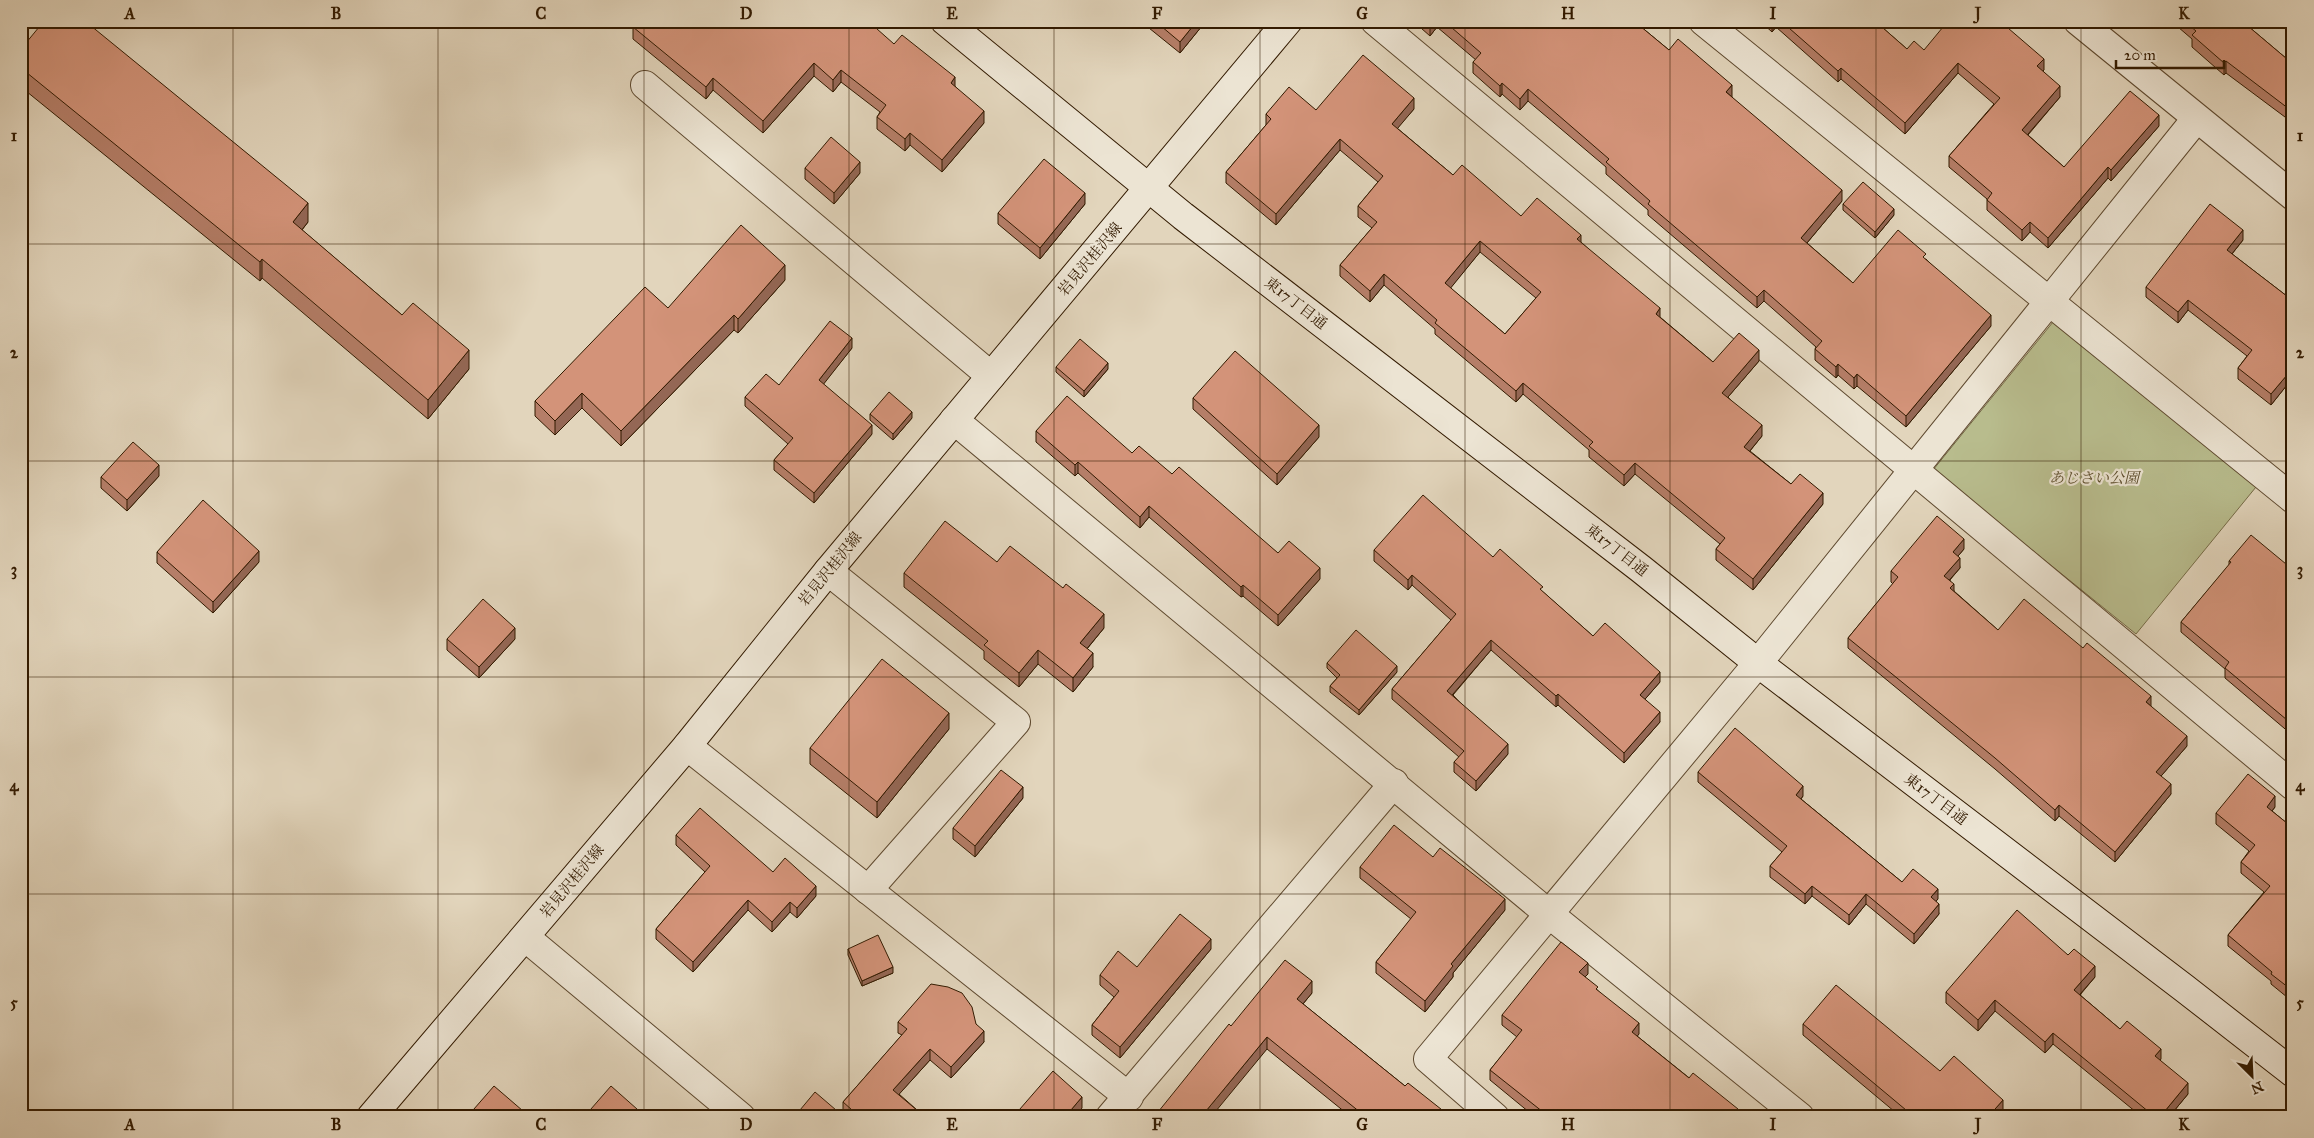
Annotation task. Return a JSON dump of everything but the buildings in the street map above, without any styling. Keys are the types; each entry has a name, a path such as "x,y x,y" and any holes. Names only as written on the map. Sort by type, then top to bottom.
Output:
{"street":[{"name":"東17丁目通","path":"945,21 1148,188 1641,569 1758,663 2293,1073"},
{"name":"岩見沢桂沢線","path":"372,1117 687,746 828,571 1288,21"},
{"path":"1375,21 2293,786"},
{"path":"1703,21 2293,499"},
{"path":"2078,21 2196,119 2293,196"},
{"path":"645,85 991,376"},
{"path":"1495,1117 1428,1059 1758,663 2196,119"},
{"path":"954,420 1394,783 1782,1112"},
{"path":"828,571 1016,722 868,890"},
{"path":"687,746 1129,1097"},
{"path":"1110,1117 1129,1097 1394,783"},
{"path":"525,937 741,1117"}],"green space":[{"name":"あじさい公園","path":"2053,322 2256,487 2136,634 1933,470"}]}
